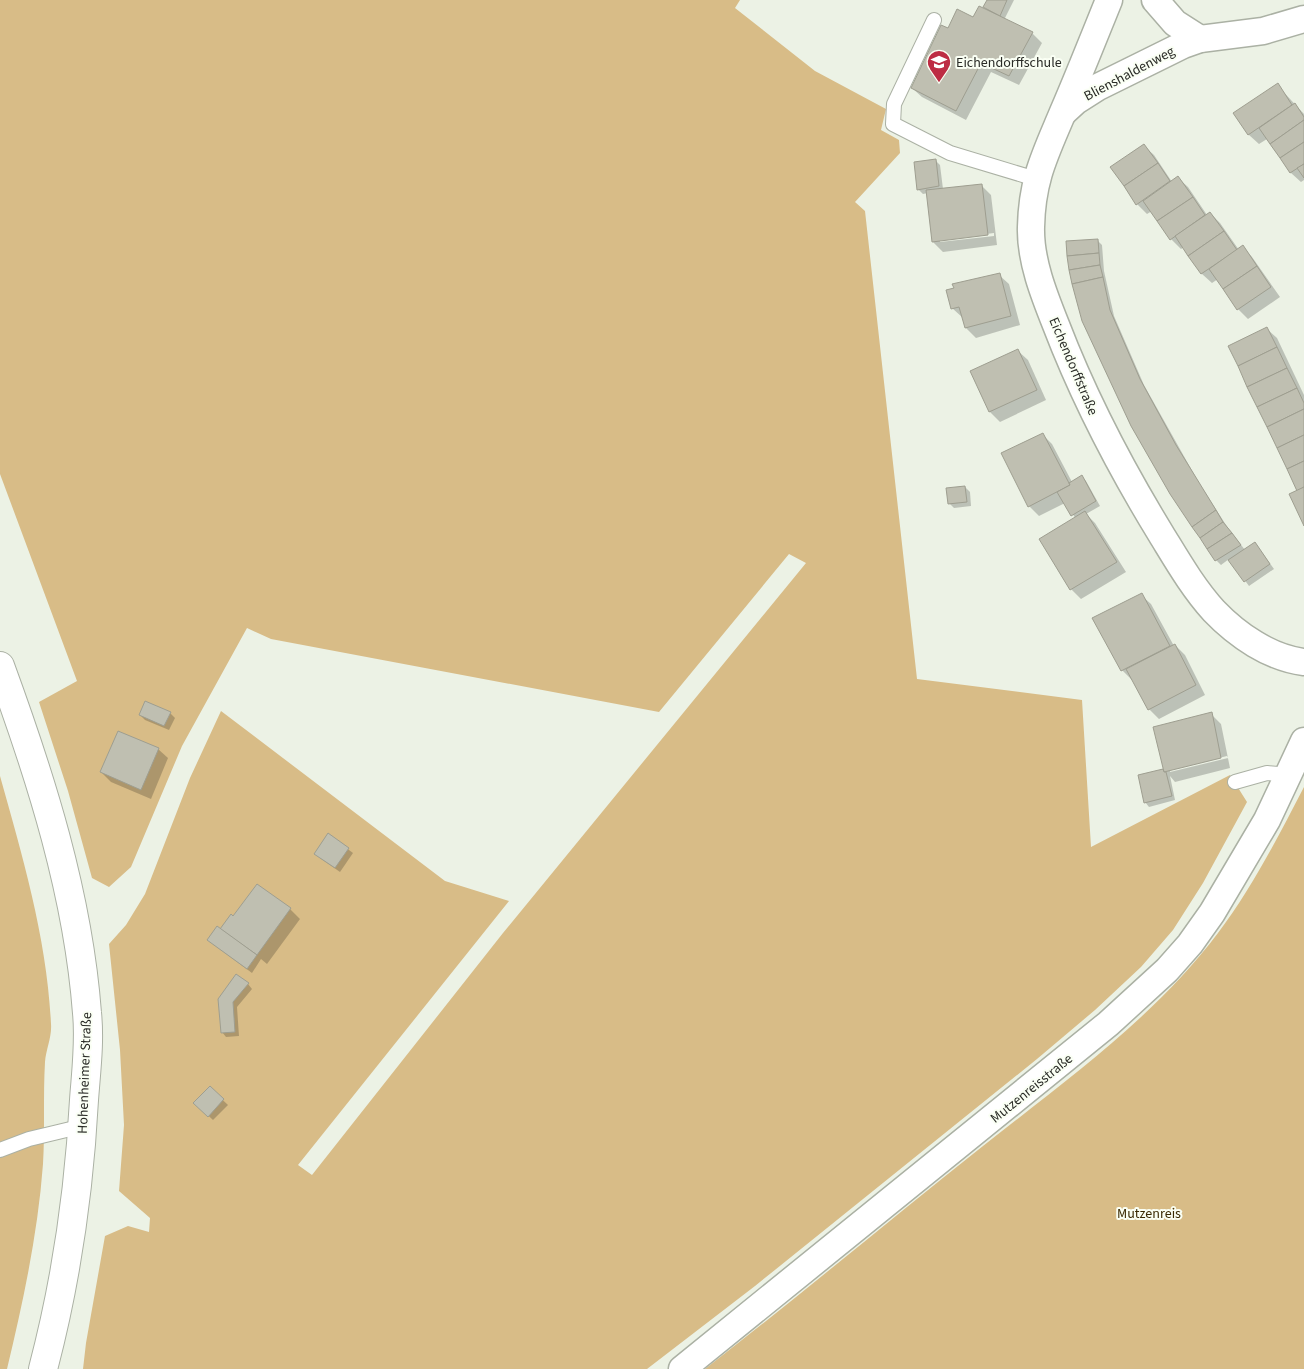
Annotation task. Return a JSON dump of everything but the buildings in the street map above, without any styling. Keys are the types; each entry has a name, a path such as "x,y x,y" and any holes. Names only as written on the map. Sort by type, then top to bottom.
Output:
{"main road":[{"name":"Hohenheimer Straße","path":"0,666 39,779 66,877 76,925 88,1016 83,1126 75,1211 66,1270 43,1369"}],"street":[{"name":"Eichendorffstraße","path":"1110,0 1050,141 1036,179 1031,230 1033,251 1046,300 1062,341 1103,432 1135,491 1190,578 1214,611 1229,625 1267,650 1286,659 1304,662"},
{"name":"Blienshaldenweg","path":"1155,0 1175,23 1200,39"},
{"name":"Blienshaldenweg","path":"1063,113 1076,101 1098,87 1162,54 1200,39 1264,31 1304,19"},
{"name":"Mutzenreisstraße","path":"682,1369 1011,1104 1148,989 1190,944 1212,914 1267,820 1304,742"}],"lane":[{"path":"934,20 894,104 893,124 950,153 1036,179"},
{"path":"1235,782 1267,773 1290,775"},
{"path":"0,1150 29,1139 83,1126"}],"green space":[{"path":"0,0 740,0 735,8 815,71 886,109 881,130 899,140 900,153 855,202 865,211 917,679 1082,700 1091,847 1230,775 1247,802 1203,883 1173,930 1141,967 1095,1010 1037,1059 755,1286 647,1369 83,1369 105,1236 128,1226 149,1232 150,1218 119,1191 124,1125 120,1050 109,944 126,925 145,894 190,778 221,711 445,881 509,901 298,1165 312,1175 503,933 806,563 789,554 659,712 271,639 247,628 182,746 131,867 109,887 92,878 68,791 39,702 77,681 0,474"},
{"path":"0,776 33,899 45,961 51,1029 45,1062 43,1164 38,1216 24,1293 7,1369 0,1369"},
{"name":"Mutzenreis","path":"1304,787 1304,1369 705,1369 1077,1072 1137,1021 1166,993 1193,964 1230,916 1264,862"}],"place":[{"name":"Eichendorffschule","path":"939,83"}]}
